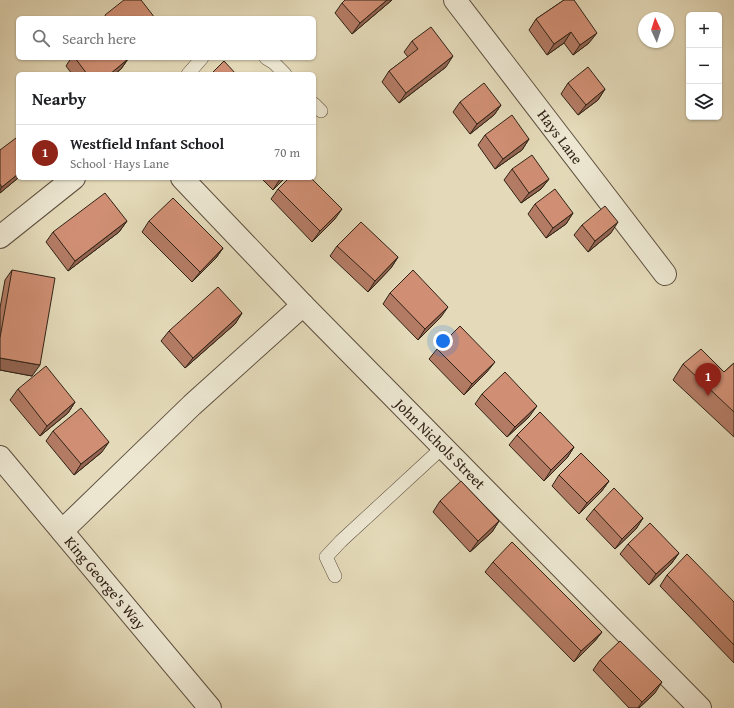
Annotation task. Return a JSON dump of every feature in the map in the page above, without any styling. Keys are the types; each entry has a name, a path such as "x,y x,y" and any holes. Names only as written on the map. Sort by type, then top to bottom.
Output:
{"street":[{"name":"Hays Lane","path":"455,0 665,274"},
{"path":"0,237 71,180"},
{"name":"John Nichols Street","path":"184,180 303,305 700,708"},
{"path":"62,531 192,405 303,305"},
{"name":"King George's Way","path":"0,457 210,708"}],"lane":[{"path":"190,72 200,60"},
{"path":"269,60 283,72"},
{"path":"335,576 326,557 340,541 443,447"}],"building":[{"path":"124,0 141,0 153,16 105,16"},
{"path":"345,0 387,0 360,23 342,3"},
{"path":"564,0 574,0 597,33 580,45 571,32 554,44 536,19"},
{"path":"431,27 453,56 406,93 389,71 418,49 412,41"},
{"path":"76,60 127,60 112,72 86,72"},
{"path":"224,61 234,72 213,72"},
{"path":"588,67 605,89 586,105 568,83"},
{"path":"484,83 501,105 477,124 460,102"},
{"path":"512,115 529,139 503,159 485,135"},
{"path":"16,138 16,176 2,187 0,184 0,150"},
{"path":"532,155 549,179 529,193 512,169"},
{"path":"287,180 313,180 342,209 320,231 278,189"},
{"path":"555,189 573,213 553,228 535,204"},
{"path":"105,193 127,221 75,261 53,232"},
{"path":"173,198 223,248 200,272 149,221"},
{"path":"605,206 618,222 595,241 582,225"},
{"path":"361,222 398,257 375,281 337,246"},
{"path":"12,270 55,278 40,365 0,358 0,338"},
{"path":"413,270 448,307 425,329 390,293"},
{"path":"218,287 242,313 193,358 169,331"},
{"path":"460,326 495,362 472,384 437,349"},
{"path":"701,349 724,372 734,363 734,412 683,364"},
{"path":"46,366 75,402 47,426 18,389"},
{"path":"505,372 537,406 515,427 482,394"},
{"path":"81,408 109,442 81,464 53,431"},
{"path":"540,412 574,447 551,470 517,435"},
{"path":"581,453 609,481 587,503 559,475"},
{"path":"461,481 499,521 478,541 440,501"},
{"path":"614,488 643,518 622,539 594,509"},
{"path":"650,523 679,553 656,574 628,544"},
{"path":"512,542 602,632 581,651 493,562"},
{"path":"687,554 734,602 734,645 667,575"},
{"path":"620,641 662,682 642,702 600,660"}],"place":[{"name":"Westfield Infant School","path":"708,396"}]}
